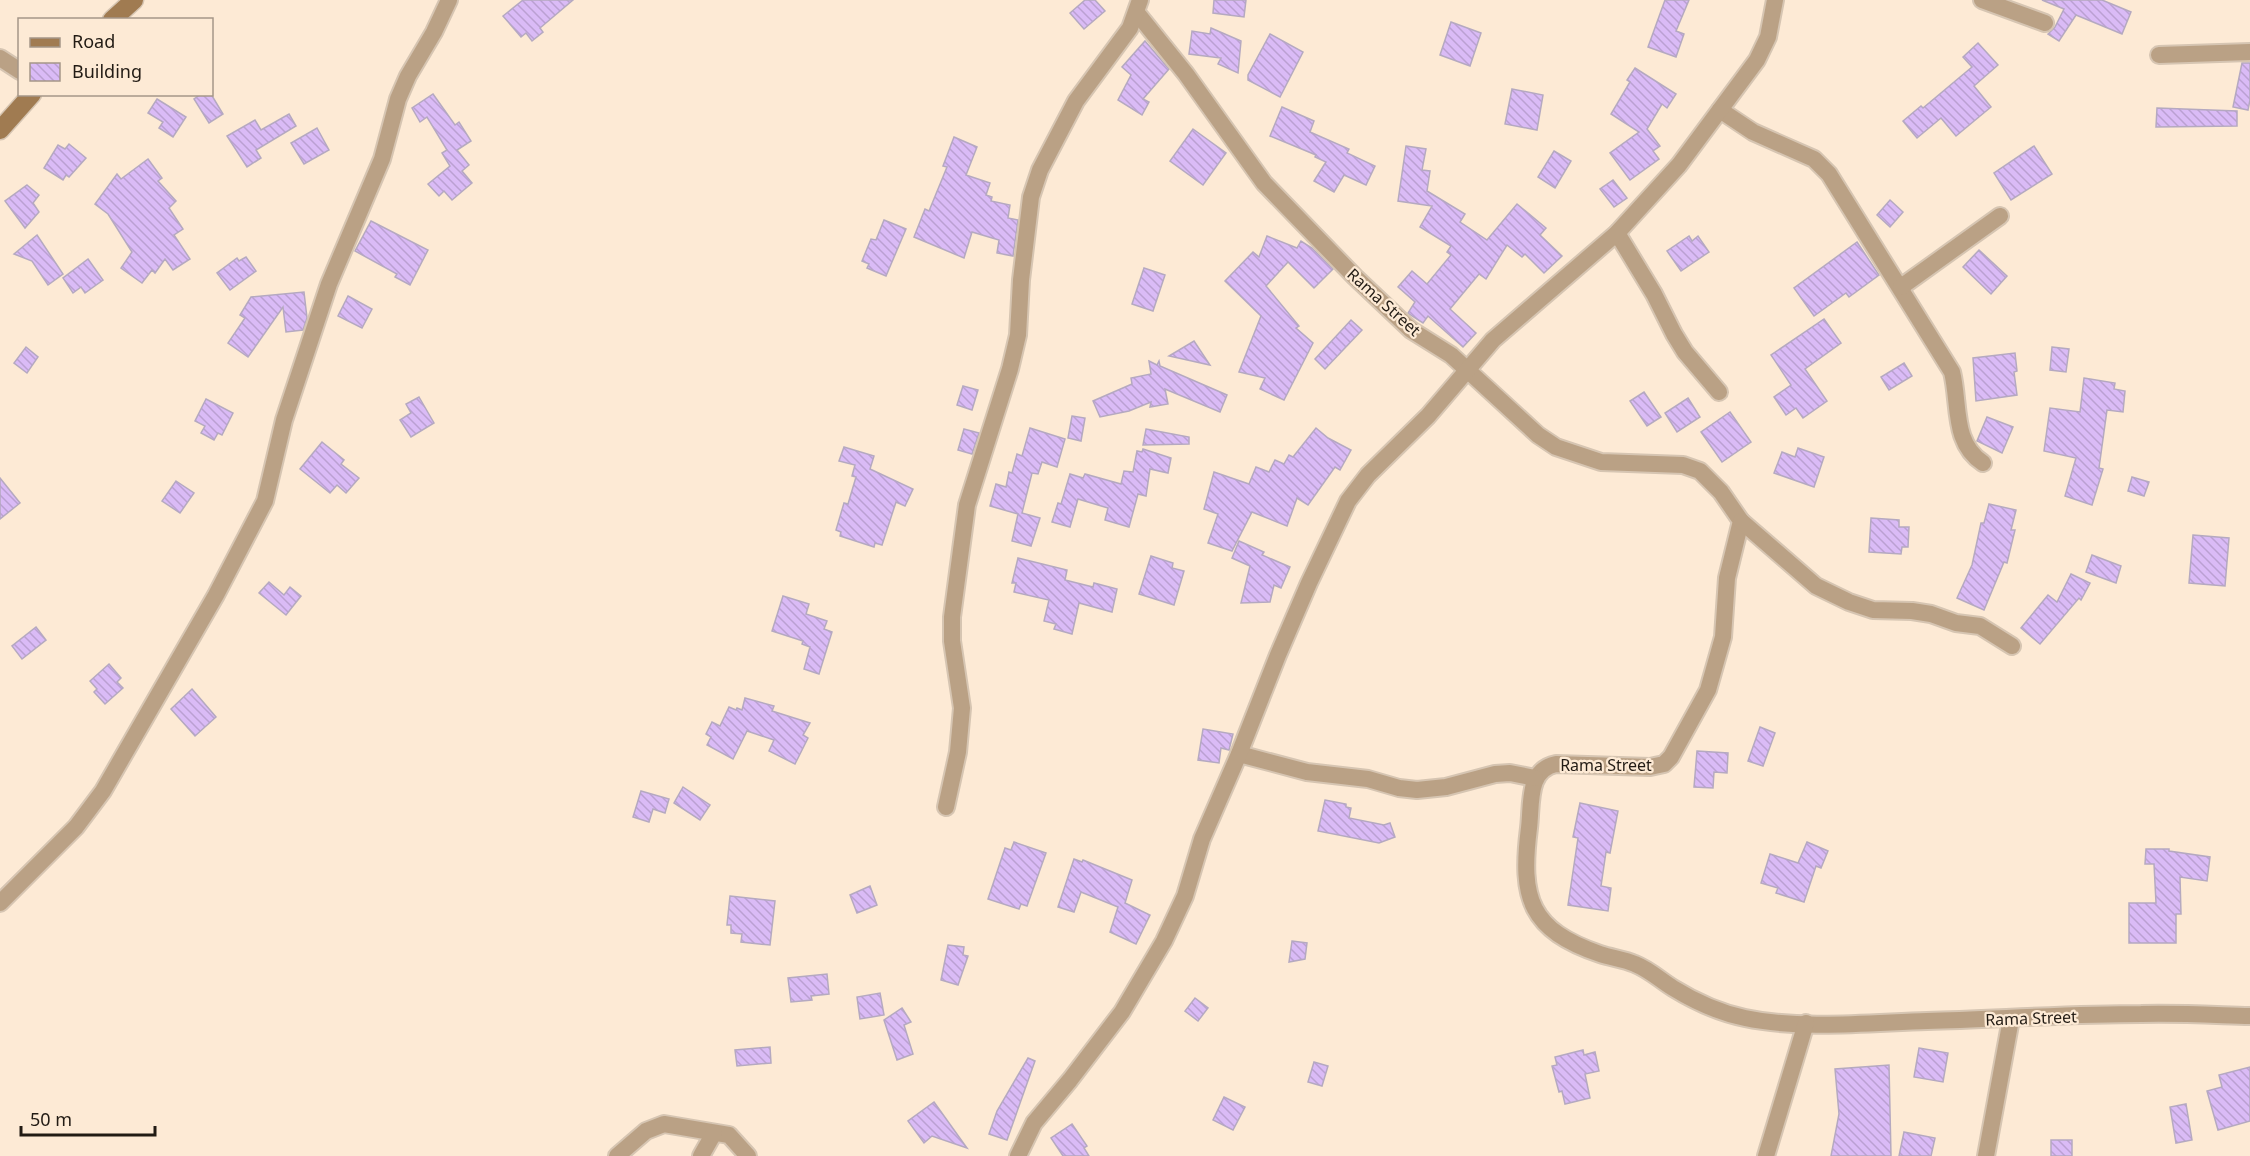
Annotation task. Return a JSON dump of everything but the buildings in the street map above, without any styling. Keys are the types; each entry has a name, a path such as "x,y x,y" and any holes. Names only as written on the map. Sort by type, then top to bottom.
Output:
{"main road":[{"path":"114,18 134,0"},
{"path":"0,130 30,96"}],"street":[{"path":"0,903 76,827 103,791 216,595 265,501 284,420 329,284 382,159 398,99 449,0"},
{"path":"1018,1156 1034,1123 1122,1012 1164,941 1185,896 1202,839 1304,594 1348,501 1368,475 1428,416 1493,340 1617,233 1679,165 1763,48 1768,37 1774,0"},
{"path":"1982,0 2045,23"},
{"path":"946,807 958,752 962,708 952,641 952,616 967,505 1010,369 1018,335 1031,197 1040,170 1076,100 1130,28 1138,6"},
{"name":"Rama Street","path":"1138,6 1264,183 1355,277 1411,330 1451,355 1538,435 1556,447 1601,462 1683,465 1700,471 1721,492 1741,521 1727,578 1723,637 1708,690 1671,757 1664,764 1650,767 1556,764 1546,766 1535,778 1526,846 1527,888 1535,911 1549,929 1600,954 1626,960 1648,970 1674,989 1710,1006 1743,1018 1774,1023 2011,1019 2140,1014 2250,1016"},
{"path":"2159,55 2250,52"},
{"path":"0,58 18,70"},
{"path":"1720,110 1753,132 1814,159 1829,174 1952,372 1959,430 1967,448 1983,463"},
{"path":"1900,287 2000,216"},
{"path":"1617,233 1654,294 1674,334 1719,392"},
{"path":"1741,521 1816,586 1849,602 1873,610 1912,611 1931,614 1956,623 1980,626 2012,646"},
{"path":"1239,754 1307,772 1368,779 1399,788 1418,790 1446,787 1495,774 1510,773 1535,778"},
{"path":"1986,1156 2011,1019"},
{"path":"1766,1156 1806,1023"},
{"path":"617,1156 646,1131 664,1124 729,1136 748,1156"},
{"path":"701,1156 714,1133"}]}
